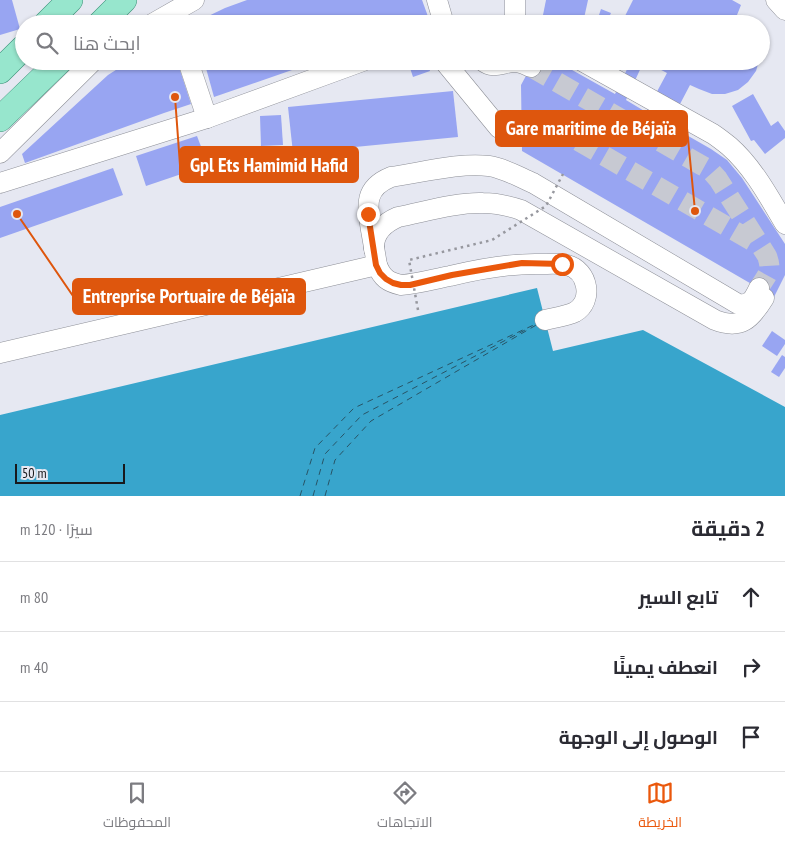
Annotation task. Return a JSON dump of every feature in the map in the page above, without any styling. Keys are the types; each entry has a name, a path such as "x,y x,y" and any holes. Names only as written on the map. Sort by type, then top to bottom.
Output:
{"main road":[{"path":"55,15 70,0"},
{"path":"109,15 122,2"},
{"path":"0,71 15,55"},
{"path":"0,119 51,70"}],"street":[{"path":"176,15 194,0"},
{"path":"437,0 441,15"},
{"path":"514,15 515,0"},
{"path":"776,0 785,10"},
{"path":"0,153 84,70"},
{"path":"191,70 208,118"},
{"path":"0,183 208,118 339,70"},
{"path":"451,70 499,128 509,132 522,133"},
{"path":"598,70 713,134 730,147 747,165 765,190 785,224"},
{"path":"376,259 374,244 376,235 389,221 398,217 459,205 482,203 504,205 521,210 537,218 724,324 743,322 751,317 761,297 746,305 738,304 533,183 490,166 455,167 391,177 375,187 370,195 368,214 376,259 380,273 386,279 393,283 410,285 452,275 522,263 562,264 578,270 586,285 585,301 574,313 545,320"},
{"path":"0,353 376,259"}],"path":[{"path":"418,310 409,260 492,240 546,206 563,174"}],"water":[{"path":"537,288 553,351 643,330 785,407 785,496 0,496 0,415"}],"building":[{"path":"0,0 12,0 16,15 15,30 0,35"},
{"path":"247,0 422,0 427,15 210,15"},
{"path":"546,0 588,0 585,15 543,15"},
{"path":"633,0 732,0 741,5 737,15 626,15"},
{"path":"601,9 611,13 610,15 599,15"},
{"path":"116,70 180,70 191,104 25,163 22,154 108,75"},
{"path":"206,70 292,70 214,97"},
{"path":"411,70 430,70 430,71 413,77"},
{"path":"529,70 572,70 615,94 627,70 640,70 626,100 646,112 667,73 661,70 756,70 748,82 738,90 725,94 712,94 690,85 669,125 727,160 742,178 785,244 785,275 774,297 522,151 521,85"},
{"path":"453,91 458,137 293,153 288,107"},
{"path":"753,94 771,126 778,121 785,131 785,138 765,154 754,140 751,141 732,106"},
{"path":"281,115 283,145 261,146 260,116"},
{"path":"197,136 208,165 146,186 136,156"},
{"path":"113,168 123,195 0,238 0,207"},
{"path":"772,331 785,340 785,344 777,356 762,346"},
{"path":"782,355 785,357 785,368 779,377 771,372"}],"ferry route":[{"path":"300,496 315,448 354,408 538,323"},
{"path":"325,496 335,460 371,421 538,324"},
{"path":"313,496 325,454 362,415 529,328"}],"tunnel":[{"path":"536,70 710,170 718,179 767,256 769,269 759,288"},
{"path":"522,133 551,128 561,131 759,245"}],"place":[{"name":"Gpl Ets Hamimid Hafid","path":"175,97"},
{"name":"Gare maritime de Béjaïa","path":"695,211"},
{"name":"Entreprise Portuaire de Béjaïa","path":"17,214"}],"route":[{"path":"368,214 376,265 380,273 393,283 410,285 452,275 522,263 562,264"}]}
